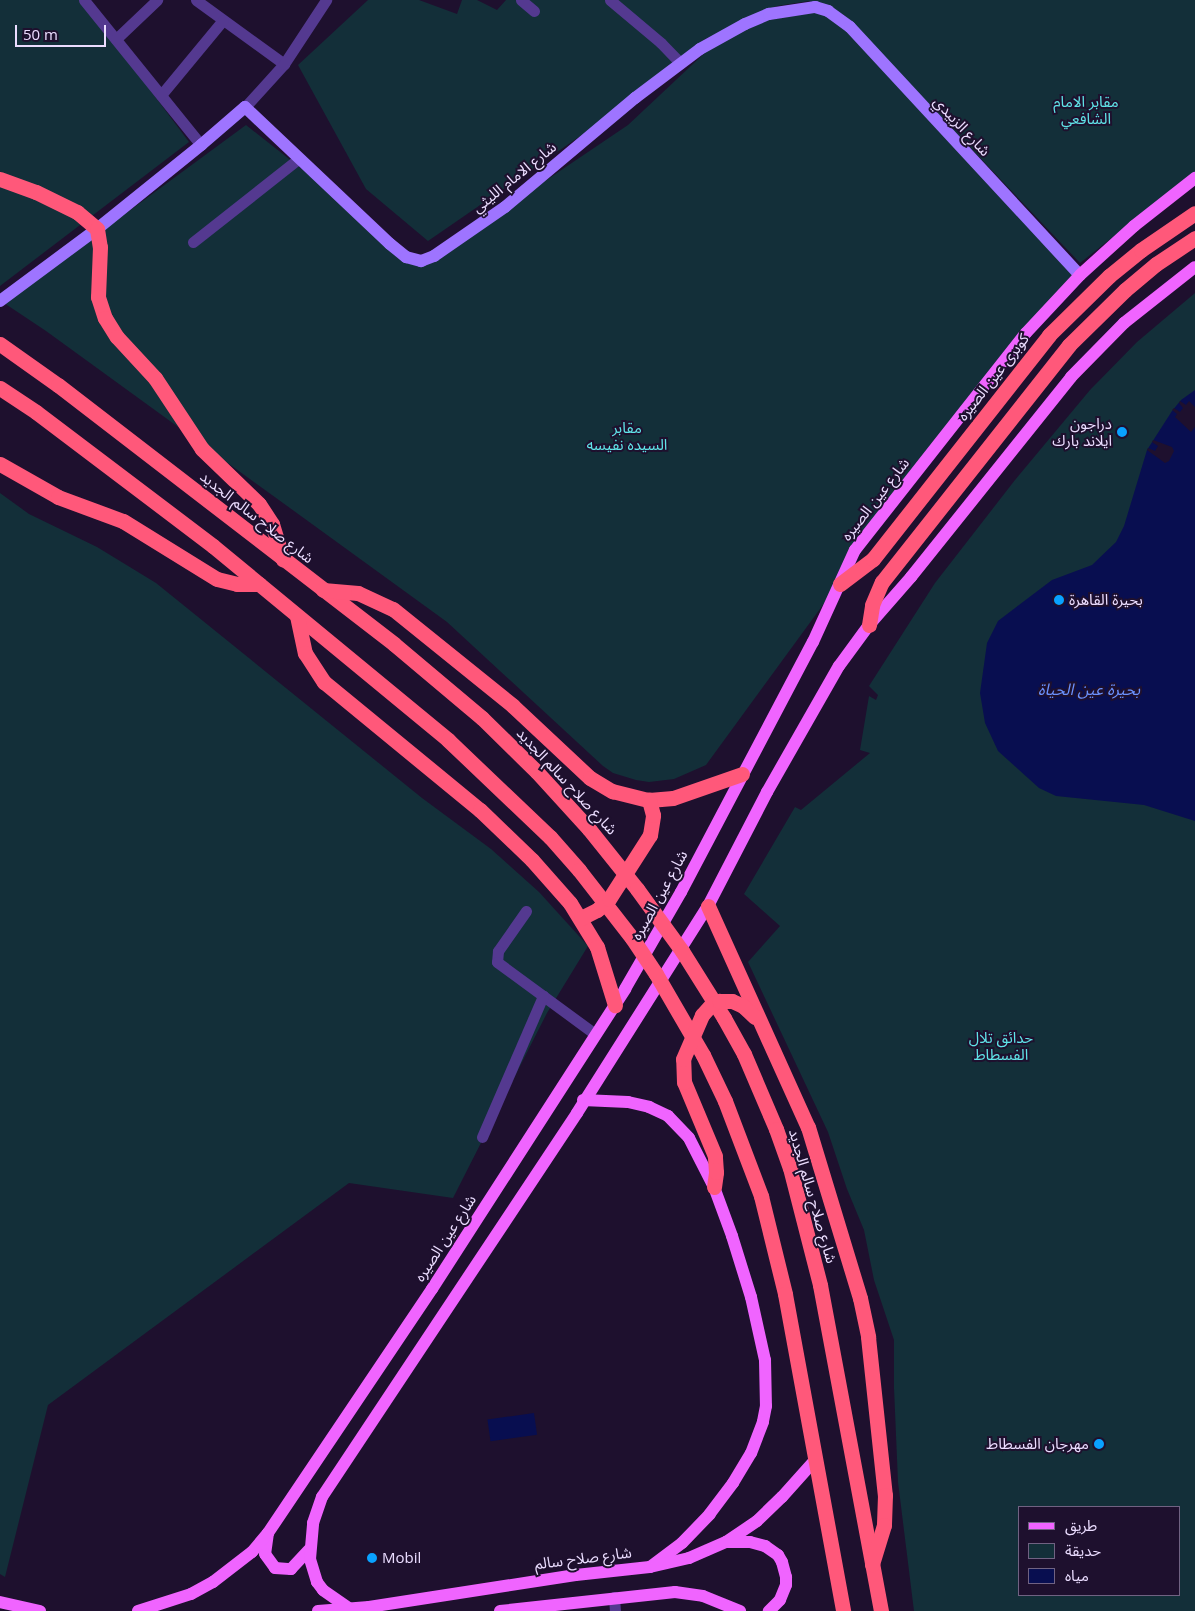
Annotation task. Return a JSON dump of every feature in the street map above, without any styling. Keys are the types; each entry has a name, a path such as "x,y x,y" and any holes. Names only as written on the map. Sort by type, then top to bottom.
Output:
{"highway":[{"path":"0,179 36,192 77,212 97,229 100,248 98,297 105,318 117,337 155,378 202,449 259,504 274,530 283,559"},
{"name":"كوبرى عين الصيره","path":"840,584 872,559 1048,335 1109,276 1140,250 1195,213"},
{"path":"869,626 876,593 885,577 1069,345 1125,290 1156,264 1195,238"},
{"name":"شارع صلاح سالم الجديد","path":"0,344 58,385 424,668 475,712 564,800 614,858 649,904 682,951 724,1018 761,1091 790,1168 820,1285 845,1430 872,1564"},
{"path":"0,388 44,418 213,546 448,740 550,837 579,870 632,938 679,1011 725,1101 761,1196 785,1294 843,1611"},
{"path":"0,464 25,480 58,497 124,521 217,579 237,584 259,584"},
{"path":"323,590 358,593 393,608 513,706 590,778 612,791 648,800 685,795 742,774"},
{"path":"297,616 305,653 324,682 480,810 532,860 581,918 600,954 614,1005"},
{"path":"581,918 597,910 609,899 650,835 653,815 648,800"},
{"path":"708,906 792,1089 816,1149 864,1319 886,1510 882,1538 872,1564 881,1611"},
{"path":"714,1187 716,1172 715,1156 684,1082 684,1059 702,1015 712,1004 726,1000 738,1003 762,1023"}],"main road":[{"name":"شارع عين الصيره","path":"138,1611 190,1594 213,1582 252,1552 268,1533 432,1289 614,1005 681,892 824,620 855,550 1026,333 1080,275 1134,226 1195,178"},
{"path":"350,1609 331,1597 317,1582 309,1550 313,1523 322,1497 584,1100 708,906 767,792 839,666 869,626 911,577 1071,377 1124,323 1195,267"},
{"path":"584,1100 639,1104 668,1116 683,1130 696,1148 714,1187 742,1266 758,1329 767,1376 766,1406 763,1422 751,1452 722,1499 682,1543 650,1567"},
{"name":"شارع صلاح سالم","path":"318,1611 350,1609 576,1575 650,1567 689,1558 726,1542 770,1510 816,1459"},
{"path":"268,1533 265,1554 275,1568 280,1570 291,1569 309,1550"},
{"path":"726,1542 750,1542 765,1546 782,1562 786,1586 780,1600 769,1611"},
{"path":"500,1611 661,1592 690,1593 717,1600 740,1611"},
{"path":"0,1602 40,1611"}],"street":[{"path":"84,0 201,145"},
{"path":"116,39 157,0"},
{"path":"196,0 284,64"},
{"path":"0,301 97,229 201,145 245,106 284,64 326,0"},
{"path":"521,0 534,11"},
{"path":"610,0 661,43 680,63"},
{"name":"شارع الامام الليثي","path":"245,106 298,159 390,244 406,257 421,261 434,256 505,207 680,63 708,44 745,24 769,14 820,3"},
{"name":"شارع الزبيدي","path":"820,3 850,27 1080,275"},
{"path":"161,95 223,20"},
{"path":"193,242 298,159"},
{"path":"526,911 498,951 496,959 499,966 595,1034"},
{"path":"482,1137 543,996"},
{"path":"614,1597 615,1611"}],"green space":[{"path":"0,0 83,0 189,142 0,286"},
{"name":"مقابر الامام الشافعي","path":"368,0 419,0 457,14 462,0 477,0 497,10 506,0 1195,0 1195,172 1080,263 844,15 809,1 777,6 705,39 605,119 428,241 366,189 298,65"},
{"name":"مقابر السيده نفيسه","path":"819,12 837,21 1073,276 1023,331 706,765 674,779 649,782 636,780 613,773 603,766 447,622 46,331 4,303 246,125 422,264 628,125 710,48 755,22"},
{"name":"حدائق تلال الفسطاط","path":"1195,293 1195,1611 914,1611 898,1482 894,1340 874,1280 864,1230 847,1189 828,1132 748,962 780,926 744,894 795,807 801,810 870,753 860,750 869,696 876,700 878,695 869,686 935,583 1015,480 1090,390 1137,342"},
{"path":"0,493 29,514 97,547 156,583 422,798 491,849 539,892 588,946 547,1013 453,1198 349,1183 48,1405 5,1577 0,1574"}],"water":[{"name":"بحيرة عين الحياة","path":"1195,390 1195,821 1144,805 1056,796 1039,788 998,751 985,723 980,693 987,643 998,621 1052,580 1092,565 1116,542 1124,526 1147,450 1172,411 1181,400"},
{"path":"534,1413 537,1435 491,1441 487,1420"}],"pier":[{"path":"1180,401 1186,405 1189,401 1195,407 1195,427 1191,432 1175,417 1177,414 1172,410 1174,408 1180,412 1183,408 1179,403"},
{"path":"1153,440 1172,447 1174,451 1169,461 1165,463 1147,450 1148,448 1155,451 1158,446 1152,442"}],"place":[{"name":"دراجون ايلاند بارك","path":"1122,432"},
{"name":"بحيرة القاهرة","path":"1059,600"},
{"name":"مهرجان الفسطاط","path":"1099,1444"},
{"name":"Mobil","path":"372,1558"}]}
